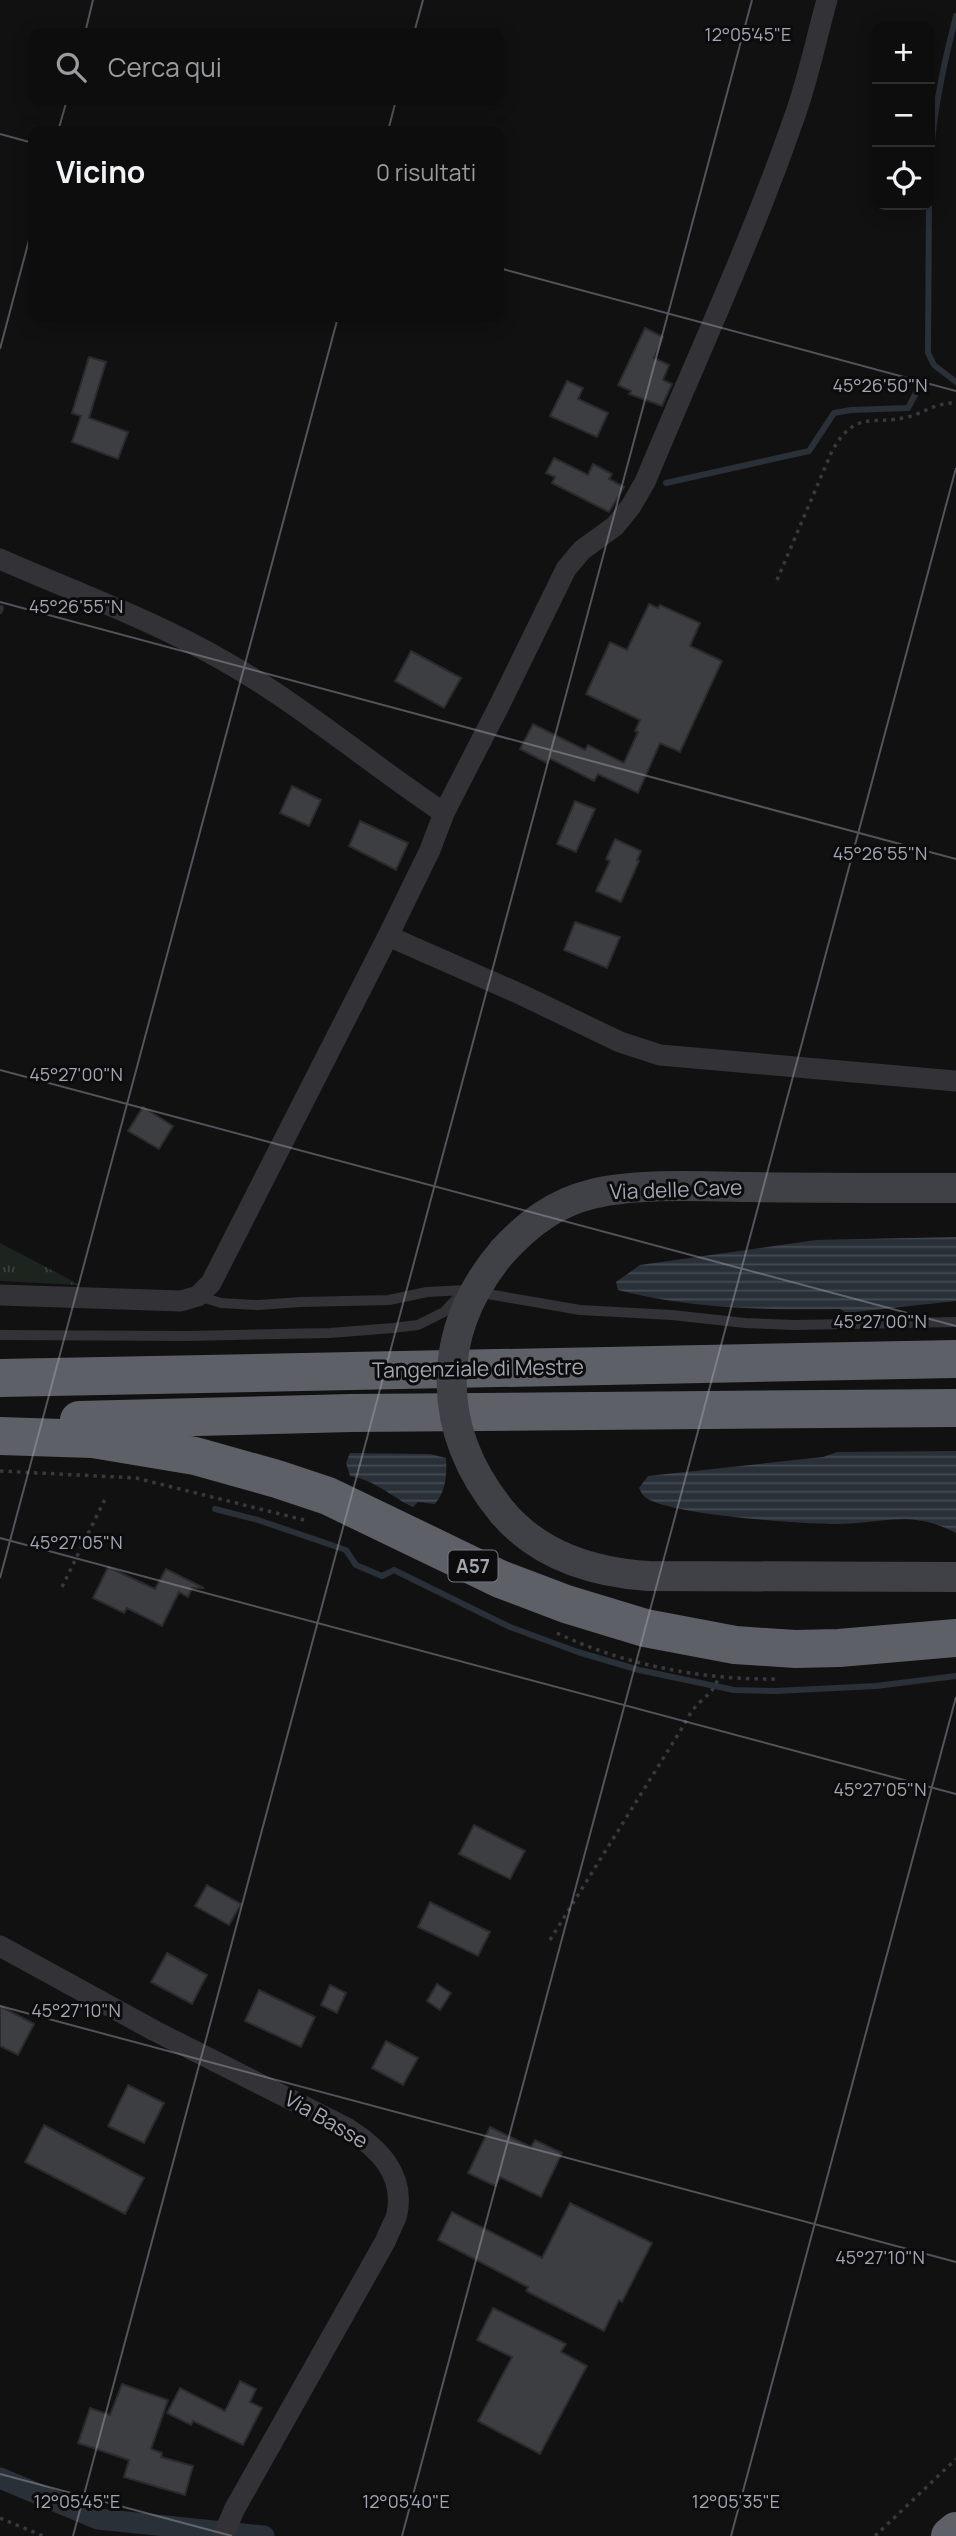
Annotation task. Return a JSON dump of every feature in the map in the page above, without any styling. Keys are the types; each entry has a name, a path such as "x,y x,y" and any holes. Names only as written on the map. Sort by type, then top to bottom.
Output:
{"highway":[{"name":"Tangenziale di Mestre","path":"0,1378 956,1359"},
{"path":"0,1422 351,1413 956,1408"},
{"name":"A57","path":"0,1436 93,1439 195,1456 277,1479 328,1496 500,1579 566,1604 645,1628 735,1645 795,1649 956,1638"},
{"path":"950,2536 956,2531"}],"main road":[{"name":"Via delle Cave","path":"956,1188 649,1187 592,1194 540,1217 523,1229 478,1284 465,1311 456,1340 451,1381 456,1422 465,1452 478,1479 517,1528 547,1550 575,1562 611,1572 648,1576 956,1577"}],"street":[{"path":"0,1295 174,1301 198,1296 211,1283 388,936 430,850 444,813 566,569 582,550 615,526 645,482 725,294 796,114 827,0"},
{"path":"0,559 135,616 224,661 301,710 444,813"},
{"path":"388,936 520,994 620,1042 660,1055 956,1081"},
{"name":"Via Basse","path":"0,1946 155,2031 347,2129 367,2141 384,2157 395,2176 397,2214 386,2240 234,2510 223,2536"}],"lane":[{"path":"198,1296 221,1303 258,1305 389,1300 427,1292 465,1290 580,1310 672,1315 746,1323 794,1325 956,1321"},
{"path":"0,1335 201,1336 330,1333 393,1328 418,1325 444,1312 465,1290"}],"path":[{"path":"777,580 832,451 842,435 855,425 872,419 910,416 942,402 956,403"},
{"path":"62,1587 106,1497"},
{"path":"550,1940 697,1705 708,1696 718,1679"},
{"path":"875,2536 956,2459"},
{"path":"0,2518 43,2536"}],"green space":[{"path":"0,1243 80,1285 0,1281"}],"shaded area":[{"path":"956,1237 956,1301 846,1313 840,1309 728,1307 673,1301 618,1290 616,1282 640,1265 816,1240"},
{"path":"956,1451 956,1533 924,1521 819,1524 706,1513 658,1503 645,1497 639,1488 648,1476 823,1457 837,1452"},
{"path":"350,1453 430,1454 446,1458 442,1493 435,1504 418,1502 413,1507 375,1485 350,1476 346,1463"}],"building":[{"path":"645,328 663,337 654,358 669,365 663,380 672,384 662,406 629,394 631,391 618,385"},
{"path":"89,357 106,362 89,418 128,432 118,459 72,442 81,416 72,413"},
{"path":"567,381 583,388 578,399 608,413 597,437 550,416"},
{"path":"554,458 588,475 593,464 612,474 609,479 624,487 609,512 552,483 555,477 546,473"},
{"path":"649,604 658,608 660,605 700,623 690,646 722,661 680,752 660,743 638,793 598,774 594,781 549,758 547,763 520,749 533,724 585,750 588,745 624,763 638,732 635,731 640,720 586,694 610,642 627,650"},
{"path":"411,651 461,678 444,708 395,681"},
{"path":"292,786 321,800 309,826 280,813"},
{"path":"575,801 595,809 576,852 557,844"},
{"path":"360,821 408,843 396,870 349,846"},
{"path":"615,839 641,851 621,902 596,891 610,861 606,859"},
{"path":"575,922 620,937 607,968 564,950"},
{"path":"143,1107 173,1126 159,1149 128,1131"},
{"path":"108,1567 155,1589 166,1569 204,1588 192,1588 188,1597 179,1592 162,1626 127,1608 124,1613 93,1598"},
{"path":"474,1825 525,1851 510,1879 459,1854"},
{"path":"207,1885 241,1904 229,1925 195,1906"},
{"path":"430,1902 490,1932 478,1956 418,1927"},
{"path":"167,1953 207,1975 192,2004 151,1982"},
{"path":"437,1984 451,1993 440,2010 427,2001"},
{"path":"330,1985 346,1993 337,2013 321,2005"},
{"path":"259,1990 315,2017 301,2047 245,2021"},
{"path":"0,2006 34,2024 18,2055 0,2046"},
{"path":"386,2041 418,2058 403,2085 372,2068"},
{"path":"128,2085 164,2103 144,2143 108,2126"},
{"path":"44,2125 144,2178 125,2214 25,2162"},
{"path":"490,2127 531,2147 535,2140 562,2153 541,2197 500,2177 495,2186 468,2173"},
{"path":"570,2203 652,2243 604,2331 526,2291 528,2287 438,2240 452,2212 542,2258"},
{"path":"493,2308 566,2344 561,2352 587,2366 540,2454 478,2421 512,2357 477,2340"},
{"path":"240,2381 256,2389 250,2402 262,2408 243,2445 193,2421 191,2425 167,2413 180,2388 225,2411"},
{"path":"122,2384 168,2400 151,2449 162,2453 161,2457 193,2466 185,2495 124,2477 129,2460 78,2443 90,2408 110,2415"}],"waterway":[{"path":"932,147 939,94 956,16"},
{"path":"929,210 928,353 934,365 956,382"},
{"path":"666,483 809,451 834,413 908,408 917,391"},
{"path":"215,1509 258,1520 346,1550 356,1565 382,1576 394,1570 510,1627 578,1652 639,1670 734,1690 776,1691 876,1686 956,1676"},
{"path":"0,2478 98,2519 264,2536"}]}
